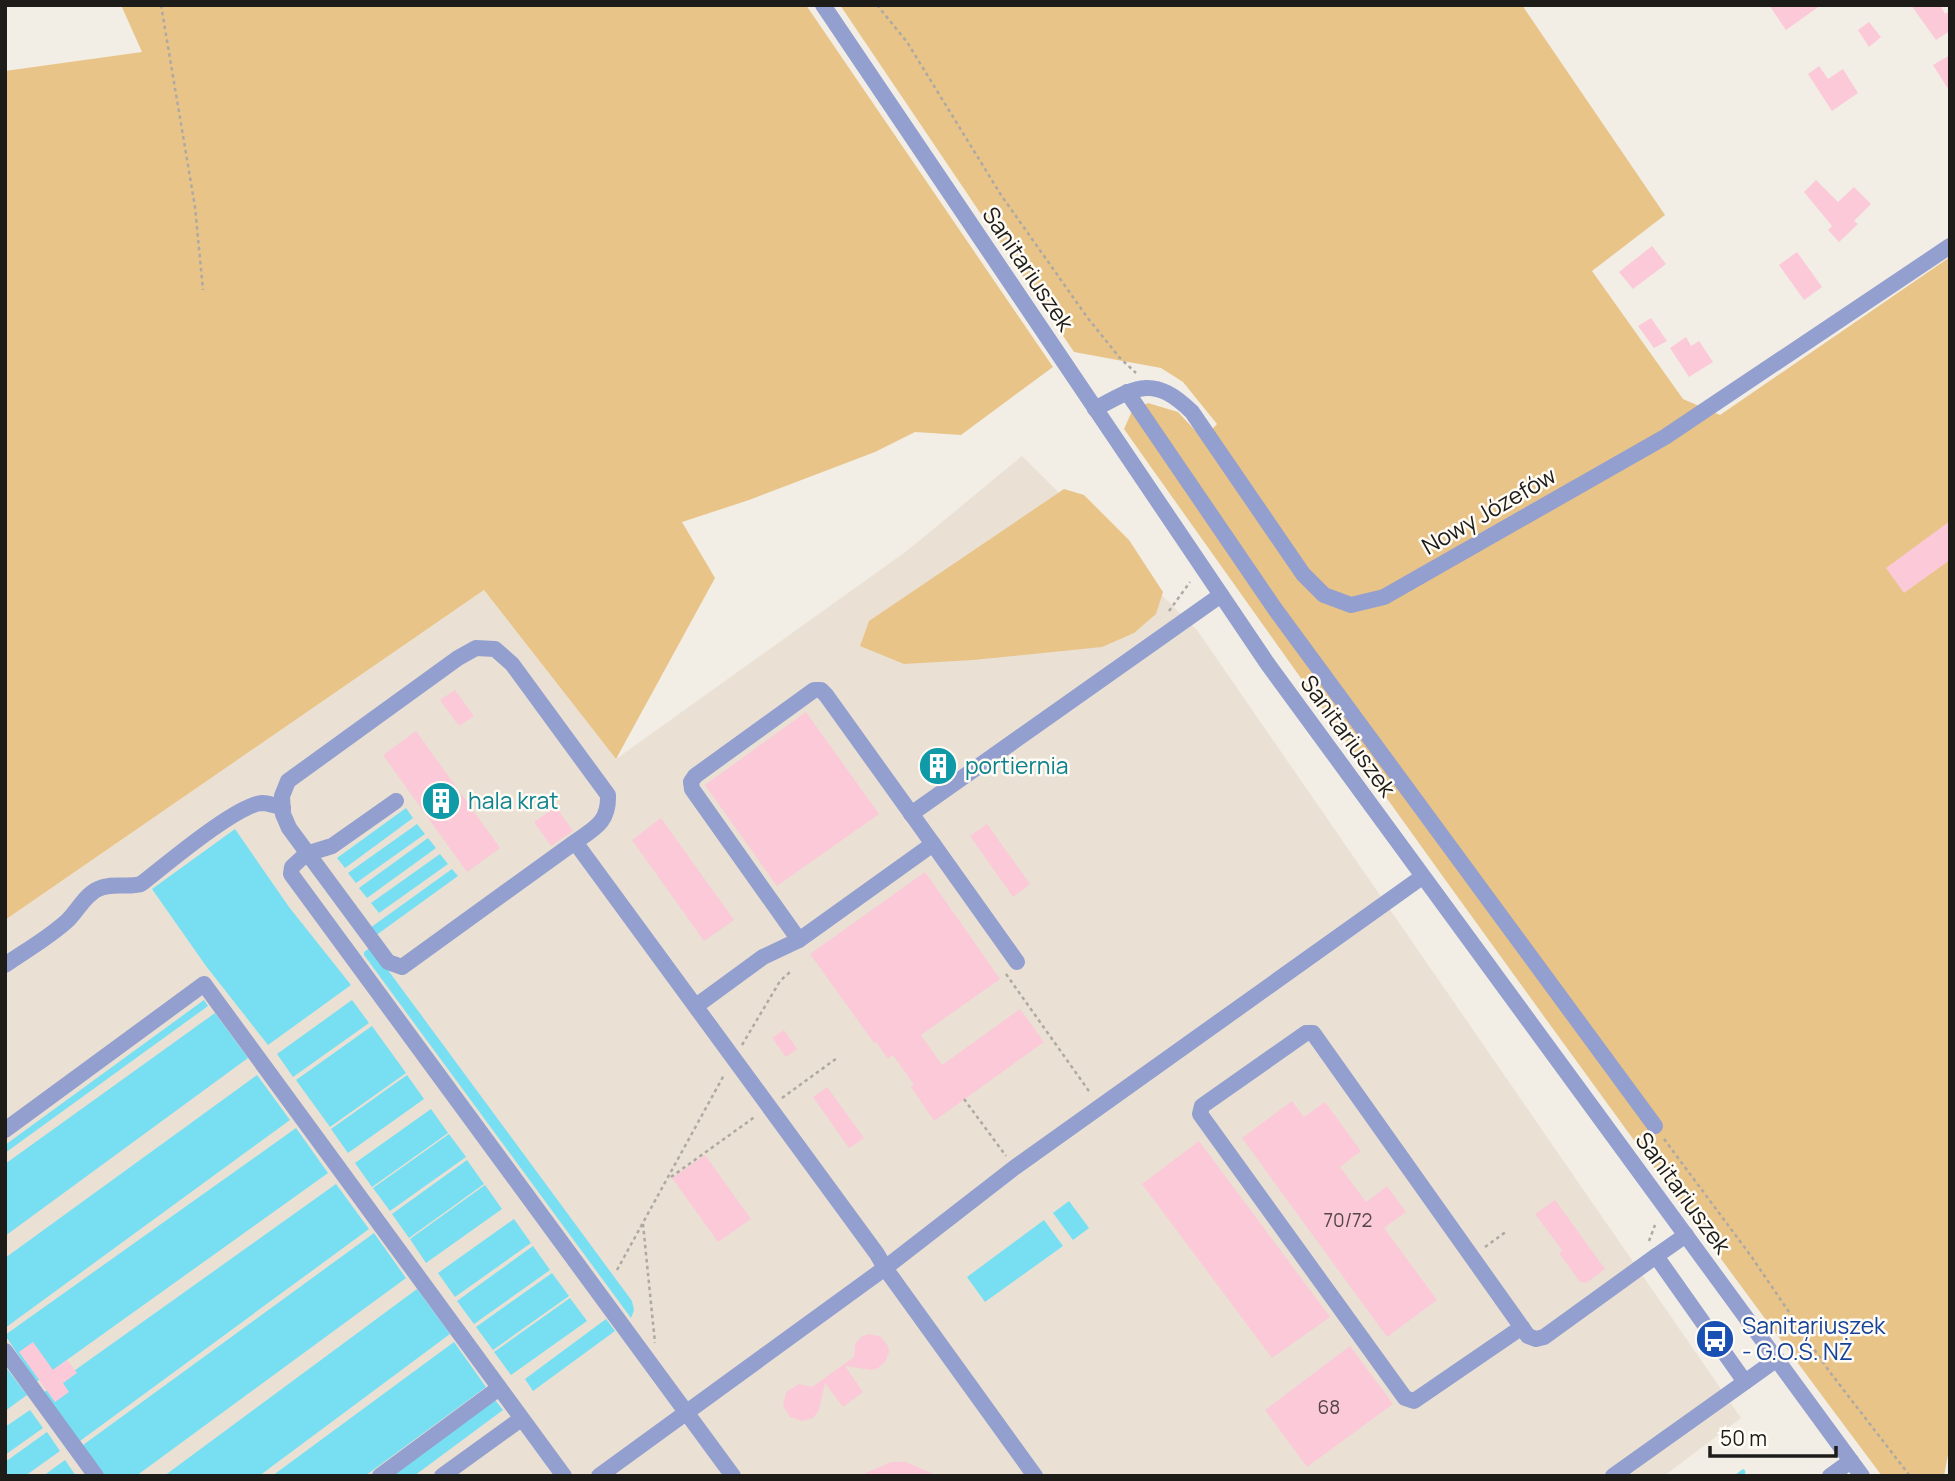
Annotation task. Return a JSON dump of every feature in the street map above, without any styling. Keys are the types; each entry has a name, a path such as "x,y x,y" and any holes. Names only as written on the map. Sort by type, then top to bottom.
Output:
{"street":[{"name":"Sanitariuszek","path":"823,5 1267,663 1862,1476"},
{"name":"Nowy Józefów","path":"1151,387 1174,395 1192,412 1303,574 1324,595 1351,606 1384,597 1665,437 1950,246"},
{"path":"1095,409 1128,392 1151,387"},
{"path":"1128,392 1275,609 1654,1126"},
{"path":"911,814 1221,595"},
{"path":"476,648 495,649 512,664 608,795 608,809 604,819 402,967 388,962 306,854 289,828 283,808 282,796 288,781 458,657 476,648"},
{"path":"799,940 692,789 691,782 695,776 814,690 821,690 1017,962"},
{"path":"396,801 332,846 306,854 292,867 290,874 733,1476"},
{"path":"5,965 66,922 91,893 111,885 141,884 192,844 247,807 262,803 283,808"},
{"path":"575,842 877,1254 1035,1476"},
{"path":"695,1006 764,957 799,940 933,844"},
{"path":"599,1476 885,1268 1013,1168 1422,877"},
{"path":"5,1130 204,984 564,1476"},
{"path":"1522,1327 1414,1401 1405,1398 1200,1114 1202,1106 1306,1033 1313,1033 1522,1327 1528,1336 1536,1339 1544,1337 1652,1249 1686,1235"},
{"path":"1652,1249 1745,1382"},
{"path":"5,1351 96,1476"},
{"path":"1614,1476 1777,1359"},
{"path":"380,1476 499,1388"},
{"path":"442,1476 521,1419"},
{"path":"1830,1476 1851,1461"}],"path":[{"path":"161,5 195,207 203,290"},
{"path":"877,5 907,42 1000,195 1087,317 1119,357 1151,387"},
{"path":"1017,962 1005,975 1100,1106"},
{"path":"617,1270 734,1058 780,981 790,972"},
{"path":"668,1179 838,1059"},
{"path":"964,1099 1013,1168"},
{"path":"1654,1126 1751,1256 1829,1371 1910,1476"},
{"path":"643,1224 656,1347"},
{"path":"1652,1249 1655,1225"},
{"path":"1472,1257 1507,1231"}],"shaded area":[{"path":"121,5 806,5 1053,367 961,435 915,432 875,452 749,500 682,522 715,578 616,759 484,590 5,920 5,71 142,52"},
{"path":"840,5 1522,5 1665,215 1592,271 1683,399 1720,415 1950,257 1950,1444 1944,1476 1882,1476 1500,955 1124,429 1132,411 1148,403 1178,412 1203,439 1217,424 1183,382 1161,368 1074,352"},
{"path":"1022,456 1197,630 1741,1418 1664,1476 5,1476 5,920 484,590 616,759 908,550"},
{"path":"1064,489 1084,495 1129,540 1163,592 1156,614 1134,633 1102,647 904,664 860,646 869,621"}],"water":[{"path":"406,808 413,818 345,868 337,858"},
{"path":"417,824 425,834 356,883 348,873"},
{"path":"235,829 289,907 351,985 268,1045 206,966 152,889"},
{"path":"428,838 436,848 367,898 359,888"},
{"path":"440,854 448,864 379,913 371,903"},
{"path":"452,869 458,876 375,936 370,928"},
{"path":"371,947 632,1301 634,1310 631,1318 364,955"},
{"path":"204,1000 208,1006 5,1153 5,1145"},
{"path":"352,1000 369,1023 293,1077 277,1054"},
{"path":"215,1013 248,1058 5,1236 5,1164"},
{"path":"372,1026 406,1073 330,1127 296,1080"},
{"path":"257,1075 290,1120 5,1328 5,1258"},
{"path":"407,1075 424,1099 348,1153 331,1129"},
{"path":"431,1109 448,1133 372,1187 355,1163"},
{"path":"296,1128 328,1173 36,1382 5,1335"},
{"path":"449,1134 466,1157 390,1211 373,1188"},
{"path":"467,1160 484,1184 409,1238 392,1214"},
{"path":"336,1184 369,1229 80,1441 43,1393"},
{"path":"485,1185 502,1209 426,1263 410,1239"},
{"path":"1069,1201 1089,1228 1073,1240 1053,1213"},
{"path":"514,1219 531,1243 455,1297 438,1273"},
{"path":"1044,1220 1063,1246 985,1302 967,1277"},
{"path":"374,1233 406,1278 136,1476 105,1476 83,1445"},
{"path":"533,1246 550,1270 474,1324 457,1301"},
{"path":"552,1273 569,1296 493,1350 476,1327"},
{"path":"417,1289 450,1334 259,1476 164,1476"},
{"path":"570,1298 587,1321 511,1375 494,1352"},
{"path":"606,1319 615,1331 533,1391 525,1379"},
{"path":"454,1342 486,1387 365,1476 272,1476"},
{"path":"5,1366 27,1395 5,1411"},
{"path":"495,1400 503,1410 414,1476 392,1476"},
{"path":"30,1410 43,1428 5,1455 5,1427"},
{"path":"47,1432 60,1451 25,1476 5,1476 5,1462"},
{"path":"65,1460 76,1476 43,1476"}],"building":[{"path":"1769,5 1821,5 1786,30"},
{"path":"1911,5 1940,5 1945,14 1950,11 1950,31 1936,40"},
{"path":"1869,22 1881,37 1869,47 1858,30"},
{"path":"1950,55 1950,92 1933,65"},
{"path":"1819,66 1828,79 1843,69 1858,93 1832,111 1808,74"},
{"path":"1816,180 1838,202 1854,187 1871,204 1854,221 1858,224 1839,242 1828,230 1832,226 1804,192"},
{"path":"1652,246 1666,264 1633,289 1619,272"},
{"path":"1797,252 1822,287 1804,300 1779,265"},
{"path":"1651,318 1667,341 1654,348 1638,326"},
{"path":"1686,337 1691,346 1699,341 1713,362 1689,377 1670,348"},
{"path":"1950,521 1950,560 1904,593 1886,568"},
{"path":"455,690 474,716 459,726 440,700"},
{"path":"806,712 879,814 777,886 705,785"},
{"name":"hala krat","path":"416,731 500,848 467,872 383,755"},
{"name":"portiernia","path":"936,745 955,770 936,783 918,758"},
{"path":"556,807 573,831 551,846 534,822"},
{"path":"661,818 734,920 704,941 632,840"},
{"path":"987,824 1030,884 1013,897 970,836"},
{"path":"925,872 1000,979 921,1035 942,1065 1020,1009 1044,1042 934,1121 893,1055 888,1059 876,1042 874,1043 810,954"},
{"path":"784,1030 797,1049 786,1057 772,1038"},
{"path":"827,1087 864,1138 849,1148 813,1097"},
{"path":"1292,1101 1304,1117 1325,1102 1361,1151 1340,1167 1366,1202 1387,1186 1406,1212 1384,1228 1437,1300 1387,1337 1242,1138"},
{"path":"1199,1141 1330,1317 1272,1358 1142,1184"},
{"path":"705,1155 751,1219 718,1242 672,1178"},
{"path":"1555,1200 1605,1269 1586,1283 1580,1282 1559,1253 1562,1250 1535,1214"},
{"path":"868,1334 880,1336 889,1352 885,1362 872,1370 845,1366 863,1392 843,1407 825,1383 819,1410 813,1418 802,1421 790,1417 783,1406 786,1392 799,1384 812,1387 854,1357 855,1344"},
{"path":"33,1342 53,1370 67,1360 77,1373 63,1383 69,1392 55,1402 19,1352"},
{"path":"1350,1346 1393,1404 1307,1467 1265,1410"},
{"path":"891,1462 906,1462 938,1476 859,1476"}],"waterway":[{"path":"1738,1476 1743,1472"}],"place":[{"name":"portiernia","path":"938,766"},
{"name":"hala krat","path":"441,801"},
{"name":"Sanitariuszek - G.O.Ś. NŻ","path":"1715,1339"}]}
